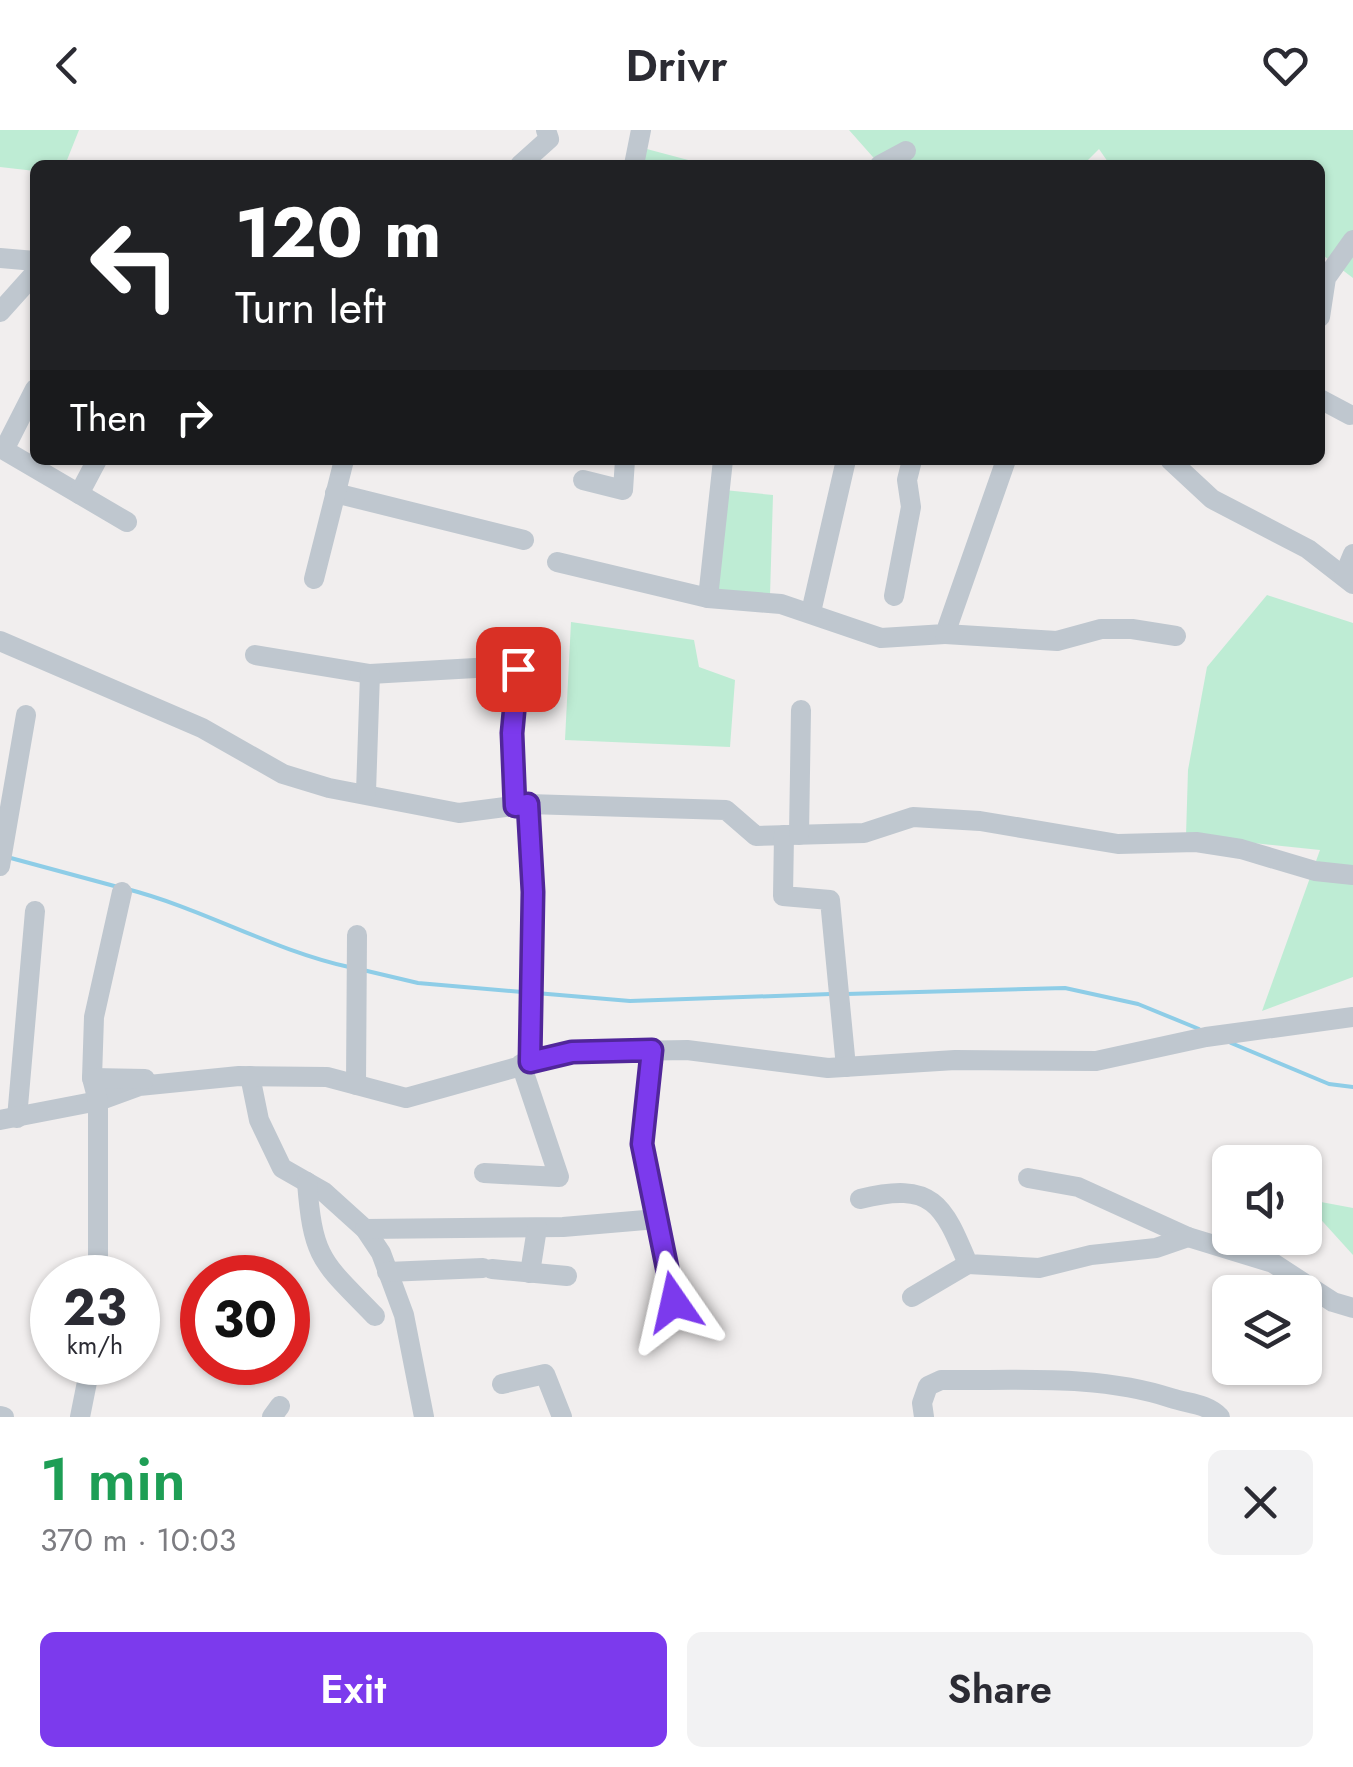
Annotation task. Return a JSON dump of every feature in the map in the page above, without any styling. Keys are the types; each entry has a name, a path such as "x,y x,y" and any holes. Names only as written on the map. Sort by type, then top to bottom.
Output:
{"street":[{"path":"525,160 549,138 546,130"},
{"path":"635,160 641,130"},
{"path":"889,160 906,151"},
{"path":"1325,284 1353,240"},
{"path":"0,258 30,261"},
{"path":"0,312 30,279"},
{"path":"30,398 2,449 128,522"},
{"path":"1325,402 1350,416"},
{"path":"79,494 94,465"},
{"path":"314,579 343,465"},
{"path":"583,480 622,490 624,465"},
{"path":"708,598 721,465"},
{"path":"812,612 845,465"},
{"path":"894,596 911,507 907,480 911,465"},
{"path":"946,634 1004,465"},
{"path":"1175,465 1212,499 1308,549 1348,580 1353,554"},
{"path":"336,493 524,540"},
{"path":"557,562 708,598 812,612 882,638 946,634 1056,640 1101,629 1132,628 1176,636"},
{"path":"0,640 202,728 283,774 329,788 366,792 459,813 521,805 726,810 756,836 864,832 914,817 963,820 1118,844 1196,842 1353,875"},
{"path":"255,655 370,674 493,667"},
{"path":"484,1173 560,1177 526,1063 533,892 512,733 518,669"},
{"path":"366,792 370,674"},
{"path":"801,710 792,835 783,896 830,900 846,1067"},
{"path":"0,866 26,716"},
{"path":"98,1255 98,1101 92,1078 94,1017 122,892"},
{"path":"35,911 8,1119 98,1101 139,1086 188,1080 327,1077 406,1098 572,1052 652,1050 846,1067 955,1060 1096,1061 1206,1037 1353,1017"},
{"path":"356,1084 357,935"},
{"path":"652,1050 642,1144 674,1302"},
{"path":"250,1076 259,1120 282,1168 306,1182 365,1230 388,1272 404,1315 424,1417"},
{"path":"92,1078 188,1080"},
{"path":"1028,1178 1078,1187 1188,1237 1272,1263 1333,1302 1353,1308"},
{"path":"306,1182 310,1229 320,1260 376,1316"},
{"path":"860,1200 888,1192 923,1197 946,1212 968,1264"},
{"path":"365,1230 537,1228 657,1219"},
{"path":"530,1273 537,1228"},
{"path":"912,1297 968,1264 1040,1268 1092,1255 1156,1248 1188,1237"},
{"path":"388,1272 487,1269 568,1276"},
{"path":"502,1384 545,1374 562,1417"},
{"path":"924,1417 922,1403 928,1386 940,1380 1089,1382 1148,1388 1201,1404 1220,1417"},
{"path":"80,1417 86,1385"}],"green space":[{"path":"0,130 79,130 67,160 30,160 30,170 0,167"},
{"path":"849,130 1353,130 1353,278 1325,257 1325,160 1107,160 1099,149 1088,160 876,160"},
{"path":"643,148 688,160 641,160"},
{"path":"724,490 773,495 770,596 714,592"},
{"path":"1267,595 1353,623 1353,977 1262,1011 1320,850 1186,836 1188,770 1207,667"},
{"path":"571,622 694,640 699,667 735,680 730,747 565,740"},
{"path":"1322,1202 1353,1208 1353,1255 1322,1221"}],"waterway":[{"path":"7,857 118,887"},
{"path":"127,889 349,967"},
{"path":"363,970 418,983 522,992"},
{"path":"846,994 1065,988 1138,1004 1199,1029"},
{"path":"536,993 630,1001 831,994"},
{"path":"1231,1043 1329,1084 1353,1087"}],"route":[{"path":"518,669 512,733 515,806 528,804 533,892 530,1062 572,1052 652,1050 642,1144 674,1302"}]}
